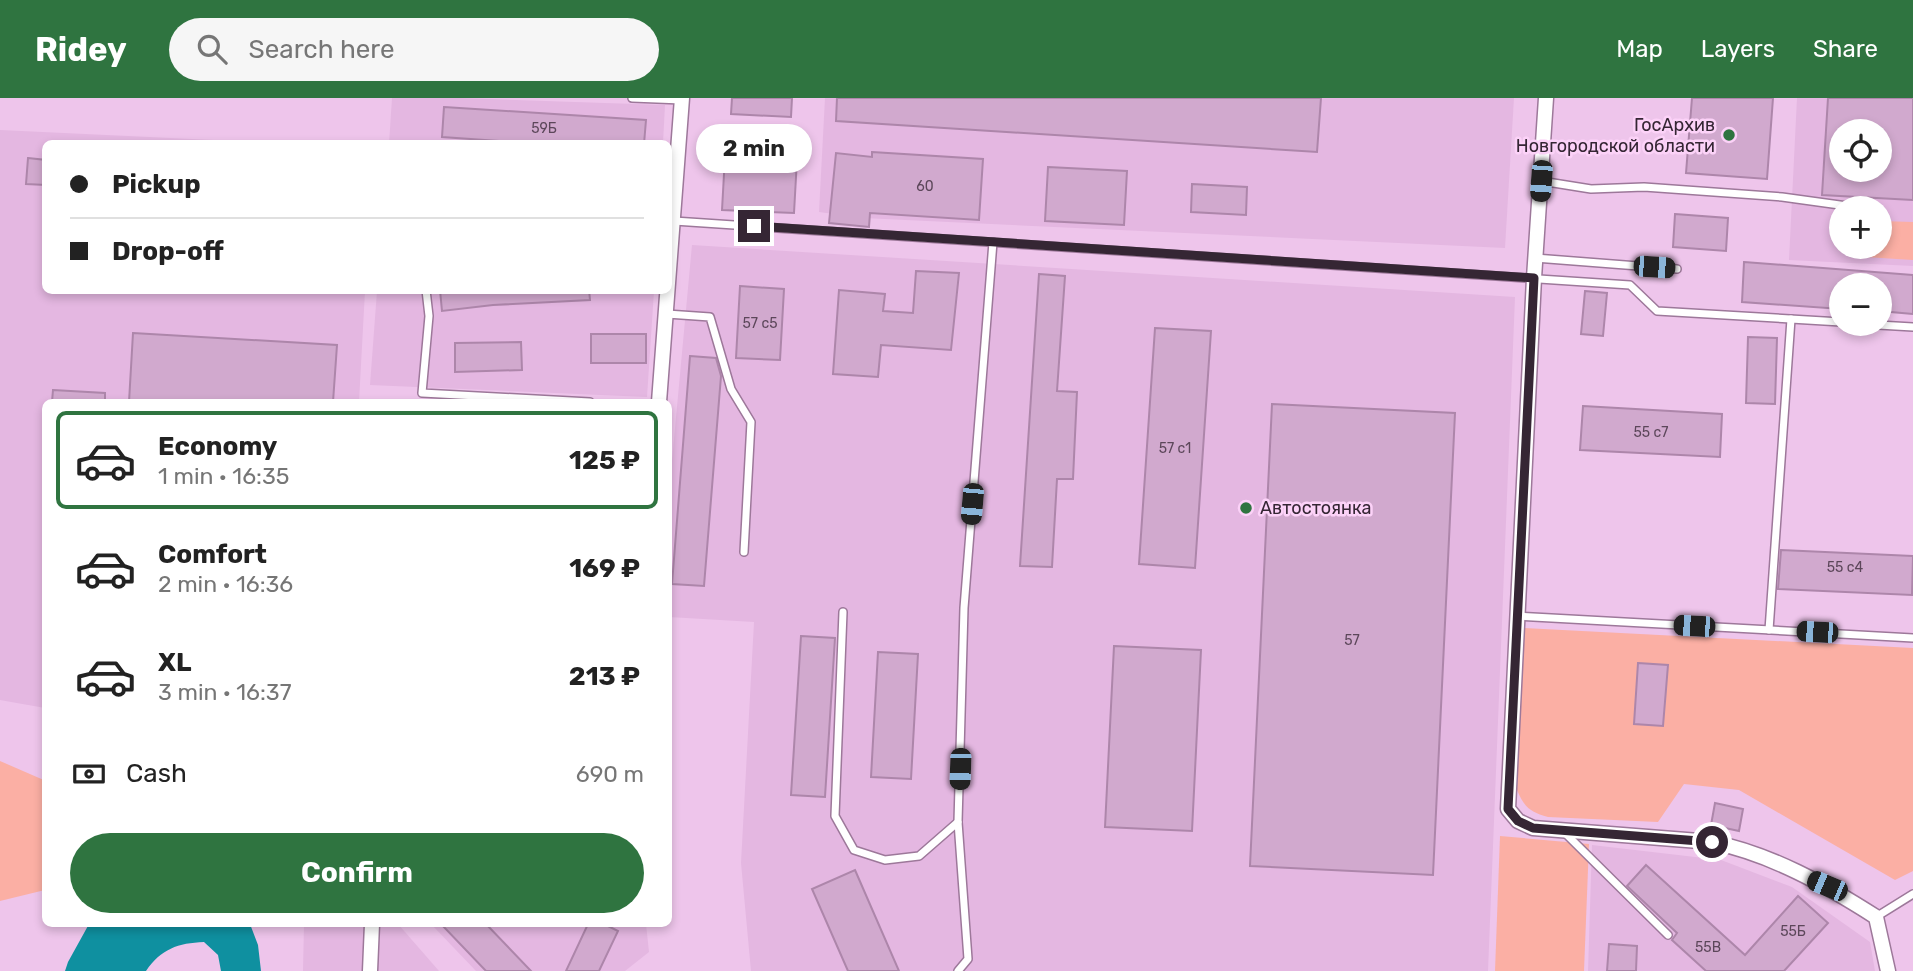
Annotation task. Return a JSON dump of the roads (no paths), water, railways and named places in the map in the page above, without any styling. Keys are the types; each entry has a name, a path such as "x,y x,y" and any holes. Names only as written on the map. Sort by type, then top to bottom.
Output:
{"street":[{"path":"1546,98 1535,258 1508,809 1518,821 1533,828 1734,846 1827,886 1875,917 1888,971"},
{"path":"672,248 682,99"},
{"path":"659,399 669,294"},
{"path":"370,971 372,927"}],"lane":[{"path":"632,98 682,99"},
{"path":"1541,181 1591,189 1644,187 1782,197 1829,204"},
{"path":"674,221 1630,285 1657,311 1829,321"},
{"path":"958,971 968,959 958,822 964,608 993,242"},
{"path":"1535,258 1678,269"},
{"path":"426,294 429,316 422,393 534,399"},
{"path":"667,314 710,317 731,389 751,422 744,552"},
{"path":"1769,630 1791,319"},
{"path":"1892,326 1913,327"},
{"path":"844,612 835,816 841,828 854,850 885,860 919,856 958,822"},
{"path":"1517,616 1913,638"},
{"path":"1562,831 1668,935"},
{"path":"1875,917 1913,894"}],"water":[{"path":"87,927 251,927 258,945 261,971 221,971 218,955 204,942 186,944 164,952 146,971 65,971"}],"place":[{"name":"ГосАрхив Новгородской области","path":"1729,135"},
{"name":"Автостоянка","path":"1246,508"}]}
